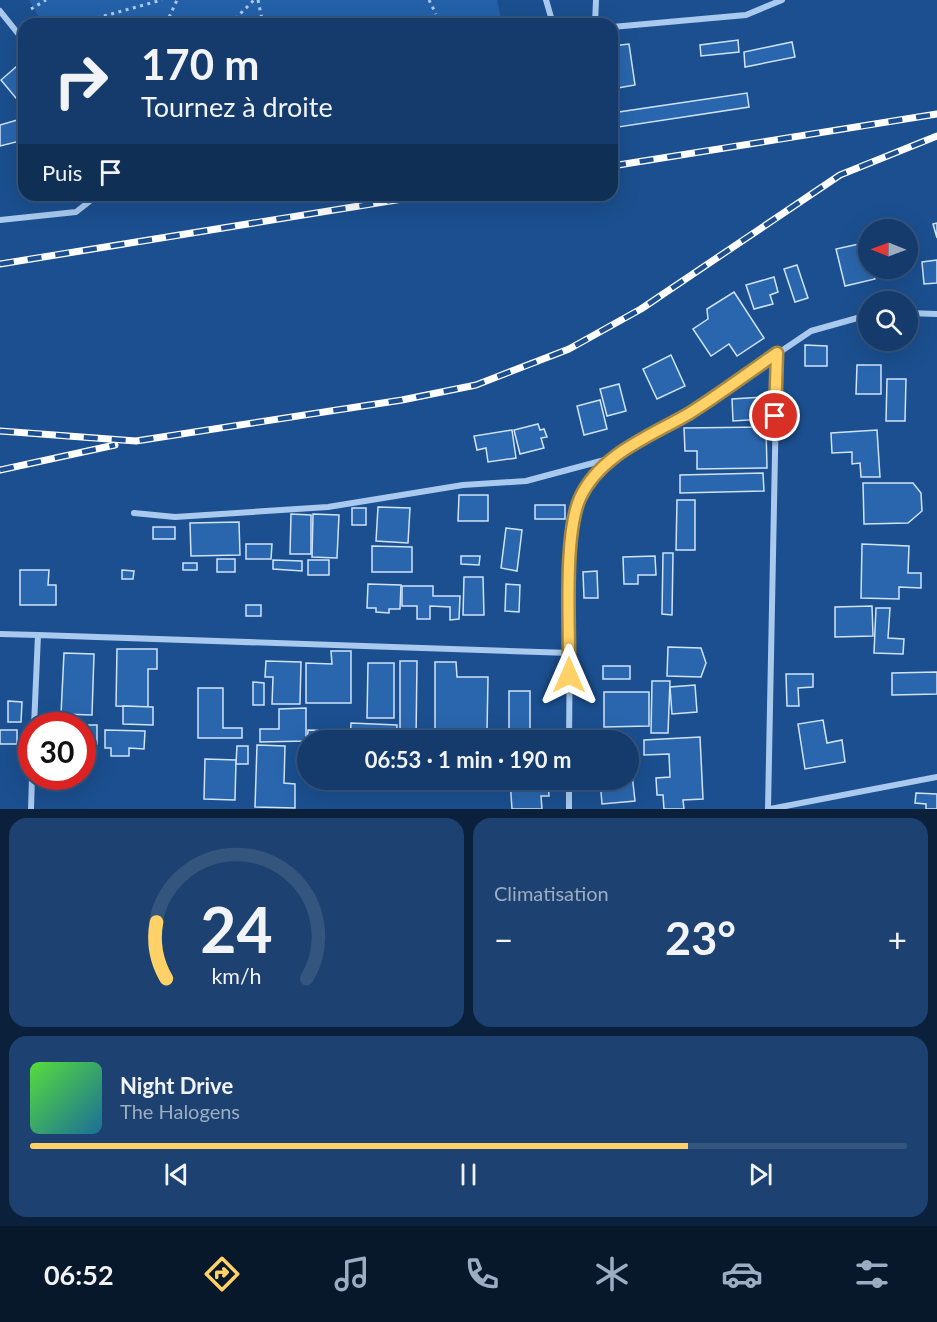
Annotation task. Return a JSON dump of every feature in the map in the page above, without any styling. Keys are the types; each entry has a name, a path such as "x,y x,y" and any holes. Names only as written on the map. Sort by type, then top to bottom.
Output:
{"street":[{"path":"546,0 551,18"},
{"path":"595,18 596,0"},
{"path":"618,26 746,15 782,0"},
{"path":"0,11 18,33"},
{"path":"0,220 76,212 90,201"},
{"path":"918,313 937,314"},
{"path":"569,730 571,532 579,500 590,480 612,458 691,412 811,332 858,318"},
{"path":"777,353 769,809 937,777"},
{"path":"134,513 175,517 328,507 463,485 526,481 612,458"},
{"path":"0,634 570,653"},
{"path":"35,712 38,635"},
{"path":"31,809 32,790"},
{"path":"569,790 569,809"}],"path":[{"path":"31,9 46,0"},
{"path":"97,18 162,0"},
{"path":"169,18 177,0"},
{"path":"236,18 256,0 261,18"},
{"path":"429,0 436,14"}],"shaded area":[{"path":"29,0 497,0 501,18 40,18"}],"building":[{"path":"738,40 739,52 701,56 700,45"},
{"path":"792,42 795,57 745,67 744,52"},
{"path":"629,44 635,85 618,88 618,45"},
{"path":"17,66 18,101 1,80"},
{"path":"747,93 749,107 618,127 618,112"},
{"path":"18,120 18,142 0,146 0,125"},
{"path":"937,223 937,238 933,224"},
{"path":"858,244 858,279 875,279 845,286 836,249"},
{"path":"937,260 937,283 924,284 922,262"},
{"path":"797,265 808,298 795,302 784,269"},
{"path":"774,277 778,292 770,295 773,304 754,309 746,285"},
{"path":"734,292 764,338 737,356 729,344 711,356 693,329 708,319 707,309"},
{"path":"805,345 827,346 827,366 805,366"},
{"path":"671,355 685,386 657,399 643,369"},
{"path":"857,365 881,365 881,394 856,394"},
{"path":"887,379 906,379 905,421 886,421"},
{"path":"619,384 626,411 607,416 600,389"},
{"path":"763,397 765,419 733,421 732,399"},
{"path":"600,400 607,429 584,435 577,406"},
{"path":"538,424 540,430 544,429 547,437 541,438 544,448 520,454 514,430"},
{"path":"766,427 767,468 697,469 697,451 685,451 684,428"},
{"path":"512,430 516,458 488,462 486,448 477,450 474,436"},
{"path":"877,430 880,477 861,477 860,463 852,464 852,452 832,453 831,433"},
{"path":"763,473 764,491 680,493 680,475"},
{"path":"863,483 913,483 921,493 922,511 908,523 864,524"},
{"path":"459,495 488,495 488,521 458,521"},
{"path":"677,500 695,500 695,550 676,550"},
{"path":"535,505 565,505 565,519 535,519"},
{"path":"378,507 410,508 408,543 376,541"},
{"path":"352,508 366,508 366,525 352,525"},
{"path":"291,514 311,515 311,554 290,554"},
{"path":"313,514 339,515 337,558 312,557"},
{"path":"239,522 240,555 191,556 190,523"},
{"path":"153,527 175,527 175,539 153,539"},
{"path":"506,528 522,530 517,571 501,568"},
{"path":"246,544 272,544 271,559 246,559"},
{"path":"862,544 909,546 908,573 921,573 921,588 899,587 899,599 861,598"},
{"path":"372,546 412,547 412,572 372,572"},
{"path":"663,553 673,553 672,615 662,614"},
{"path":"461,556 480,556 479,565 461,564"},
{"path":"655,556 656,575 638,575 638,584 624,584 623,557"},
{"path":"217,559 235,559 235,572 217,572"},
{"path":"273,560 302,561 302,571 273,569"},
{"path":"308,560 329,560 329,575 308,575"},
{"path":"183,563 197,563 197,570 183,570"},
{"path":"20,570 49,570 48,585 56,585 56,605 20,605"},
{"path":"122,570 134,571 133,579 122,579"},
{"path":"597,571 598,598 584,598 583,572"},
{"path":"464,577 483,577 484,615 463,615"},
{"path":"368,584 401,585 400,609 389,609 389,613 376,612 376,608 367,608"},
{"path":"506,584 520,585 519,612 505,611"},
{"path":"402,586 433,586 433,596 460,596 459,619 450,620 450,607 430,606 430,619 417,619 417,606 402,606"},
{"path":"246,605 261,605 261,616 246,616"},
{"path":"872,606 873,636 835,637 835,607"},
{"path":"876,608 890,608 888,638 904,639 903,654 874,653"},
{"path":"668,647 701,648 706,663 701,677 667,676"},
{"path":"117,649 157,649 157,669 148,669 148,707 116,706"},
{"path":"331,651 351,651 351,703 306,703 306,663 332,664"},
{"path":"64,653 94,654 92,712 61,712"},
{"path":"266,661 301,662 300,704 272,704 273,677 265,677"},
{"path":"400,661 417,661 416,730 400,730"},
{"path":"435,662 456,662 457,677 488,677 487,730 435,730"},
{"path":"368,663 394,663 394,718 367,718"},
{"path":"603,666 630,666 630,679 603,679"},
{"path":"937,672 937,694 892,695 892,673"},
{"path":"786,674 813,674 813,687 798,688 799,706 787,706"},
{"path":"652,681 670,681 668,733 651,733"},
{"path":"253,682 264,683 264,705 253,705"},
{"path":"695,685 697,712 672,714 670,687"},
{"path":"198,688 223,688 223,728 242,728 242,738 198,738"},
{"path":"509,691 530,691 530,730 509,730"},
{"path":"604,692 649,692 649,726 604,727"},
{"path":"8,701 22,702 22,712 18,712 18,722 8,722"},
{"path":"123,706 153,707 153,725 123,724"},
{"path":"306,708 306,730 297,730 297,741 260,742 260,729 279,729 279,709"},
{"path":"823,720 827,743 842,740 845,762 805,769 798,724"},
{"path":"351,723 397,725 397,730 351,730"},
{"path":"0,730 17,730 17,744 0,744"},
{"path":"105,730 145,731 144,749 129,748 129,756 111,756 111,748 105,748"},
{"path":"700,737 703,799 683,800 684,809 664,809 663,795 657,795 656,778 670,777 669,754 644,755 644,740"},
{"path":"257,745 285,746 284,783 295,784 295,808 255,807"},
{"path":"237,746 248,746 248,764 236,764"},
{"path":"205,759 236,760 235,800 204,799"},
{"path":"511,790 549,790 549,796 541,796 542,809 512,809"},
{"path":"601,790 634,790 635,801 602,804"},
{"path":"916,793 937,794 937,809 926,809 926,804 915,803"}],"railway":[{"path":"618,165 937,114"},
{"path":"0,431 136,441 402,400 476,385 569,349 641,309 840,175 937,136"},
{"path":"0,264 390,201"},
{"path":"0,470 115,445"}],"route":[{"path":"569,675 571,532 579,500 590,480 612,458 691,412 777,353 775,416"}]}
